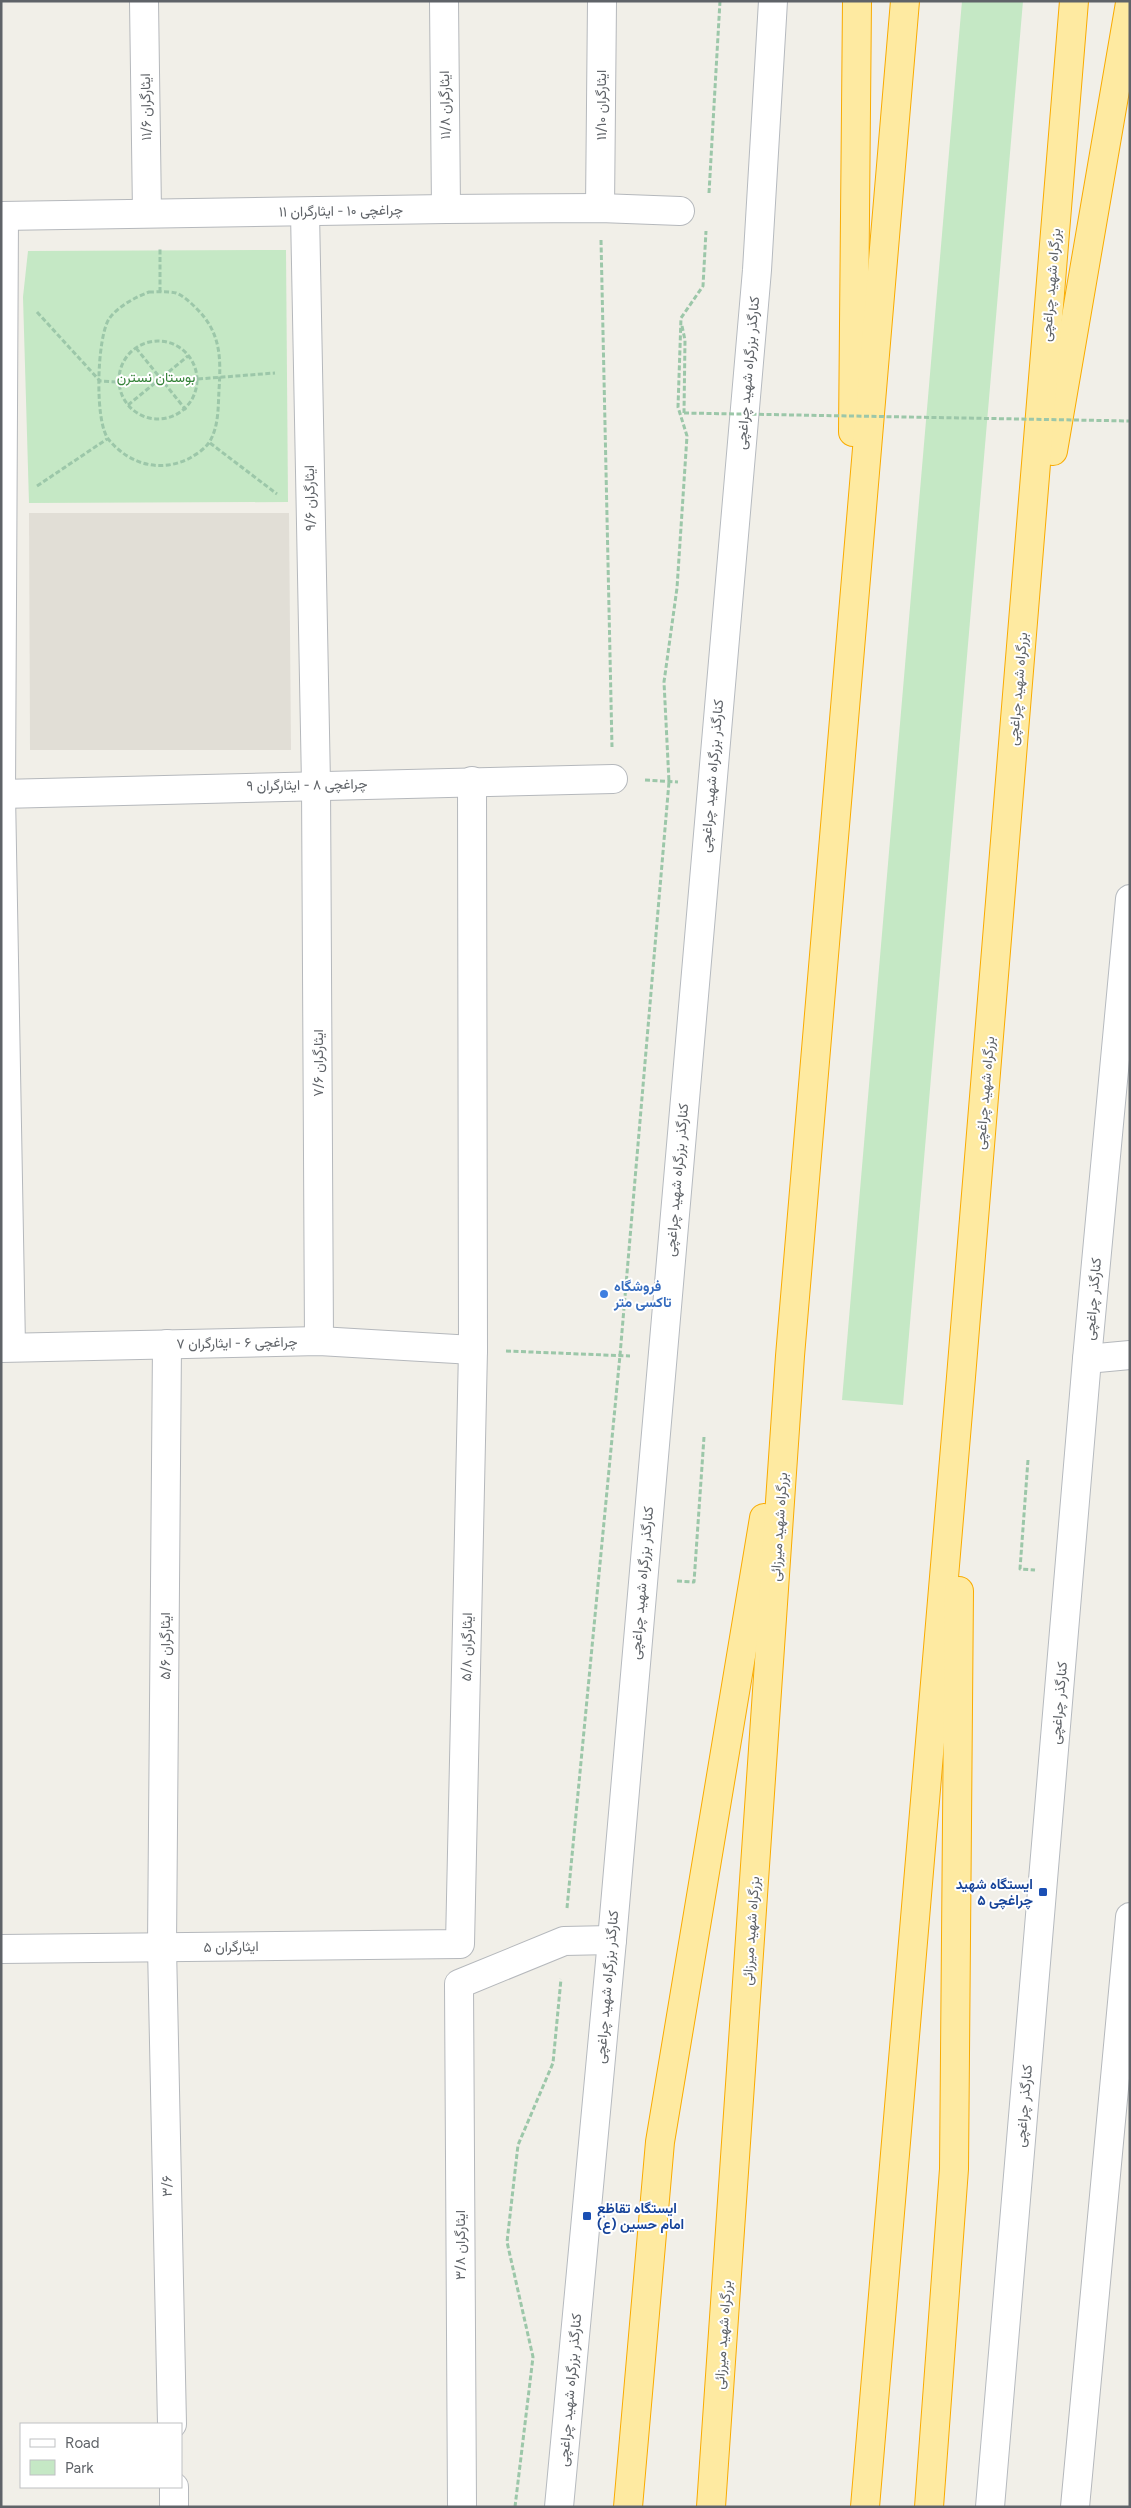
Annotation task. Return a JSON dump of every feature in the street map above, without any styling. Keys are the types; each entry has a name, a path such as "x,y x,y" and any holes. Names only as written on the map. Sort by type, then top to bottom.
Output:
{"highway":[{"path":"850,652 857,1"},
{"path":"628,2507 660,2142 790,1356 905,1"},
{"name":"بزرگراه شهید چراغچی","path":"961,1377 1074,1"},
{"path":"1023,627 1130,3"},
{"name":"بزرگراه شهید میرزائی","path":"711,2507 790,1356"},
{"path":"865,2507 961,1377"},
{"path":"929,2507 954,2169 961,1377"}],"street":[{"name":"ایثارگران ۱۱/۶","path":"144,1 153,212"},
{"name":"ایثارگران ۱۱/۸","path":"444,1 446,209"},
{"name":"ایثارگران ۱۱/۱۰","path":"600,208 602,1"},
{"name":"کنارگذر بزرگراه شهید چراغچی","path":"559,2507 612,1940 757,270 773,1"},
{"name":"چراغچی ۱۰ - ایثارگران ۱۱","path":"3,216 153,212 600,208 680,212"},
{"name":"ایثارگران ۹/۶","path":"305,212 316,784"},
{"path":"3,216 1,794 6,1348"},
{"name":"چراغچی ۸ - ایثارگران ۹","path":"1,794 316,784 613,779"},
{"name":"ایثارگران ۵/۸","path":"460,1944 473,1350 472,782"},
{"name":"ایثارگران ۷/۶","path":"316,784 319,1341"},
{"name":"کنارگذر چراغچی","path":"990,2507 1087,1359 1130,899"},
{"name":"چراغچی ۶ - ایثارگران ۷","path":"6,1348 319,1341 473,1350"},
{"name":"ایثارگران ۵/۶","path":"162,1947 167,1344"},
{"path":"1087,1359 1130,1355"},
{"path":"1075,2507 1130,1917"},
{"path":"564,1941 612,1940"},
{"name":"ایثارگران ۳/۸","path":"462,2507 459,1984 564,1941"},
{"name":"ایثارگران ۵","path":"1,1949 460,1944"},
{"name":"۳/۶","path":"162,1947 172,2423"},
{"path":"174,2488 174,2507"}],"path":[{"path":"708,198 720,1"},
{"path":"600,208 613,779 712,784"},
{"path":"153,212 160,292"},
{"path":"515,2507 533,2357 507,2242 518,2145 553,2063 620,1355 669,782 664,682 677,588 687,436 678,407 681,318 703,286 707,227"},
{"path":"150,292 160,292 175,293 191,303 205,317 216,337 220,356 220,378 218,422 210,443 196,454 179,463 157,467 136,462 121,453 107,439 99,413 103,331 110,317 137,297 150,292"},
{"path":"36,311 100,381 118,382"},
{"path":"681,318 685,340 684,413 1130,421"},
{"path":"163,341 179,346 188,356 194,362 198,379 196,395 186,410 168,419 151,420 134,412 123,399 118,382 120,366 130,352 136,348 146,342 163,341"},
{"path":"136,348 186,410"},
{"path":"128,405 188,356"},
{"path":"198,379 308,372"},
{"path":"3,508 107,439"},
{"path":"210,443 311,517"},
{"path":"473,1350 620,1355 661,1359"},
{"path":"642,1580 694,1582 704,1436"},
{"path":"1028,1460 1020,1569 1070,1572"}],"shaded area":[{"path":"29,513 289,513 291,750 30,750"}],"green space":[{"path":"962,1 1023,1 903,1405 842,1400"},
{"name":"بوستان نسترن","path":"286,250 288,502 29,503 23,297 28,251"}],"place":[{"name":"فروشگاه تاکسی متر","path":"604,1294"},
{"name":"ایستگاه شهید چراغچی ۵","path":"1043,1892"},
{"name":"ایستگاه تقاظع امام حسین (ع)","path":"587,2216"}]}
